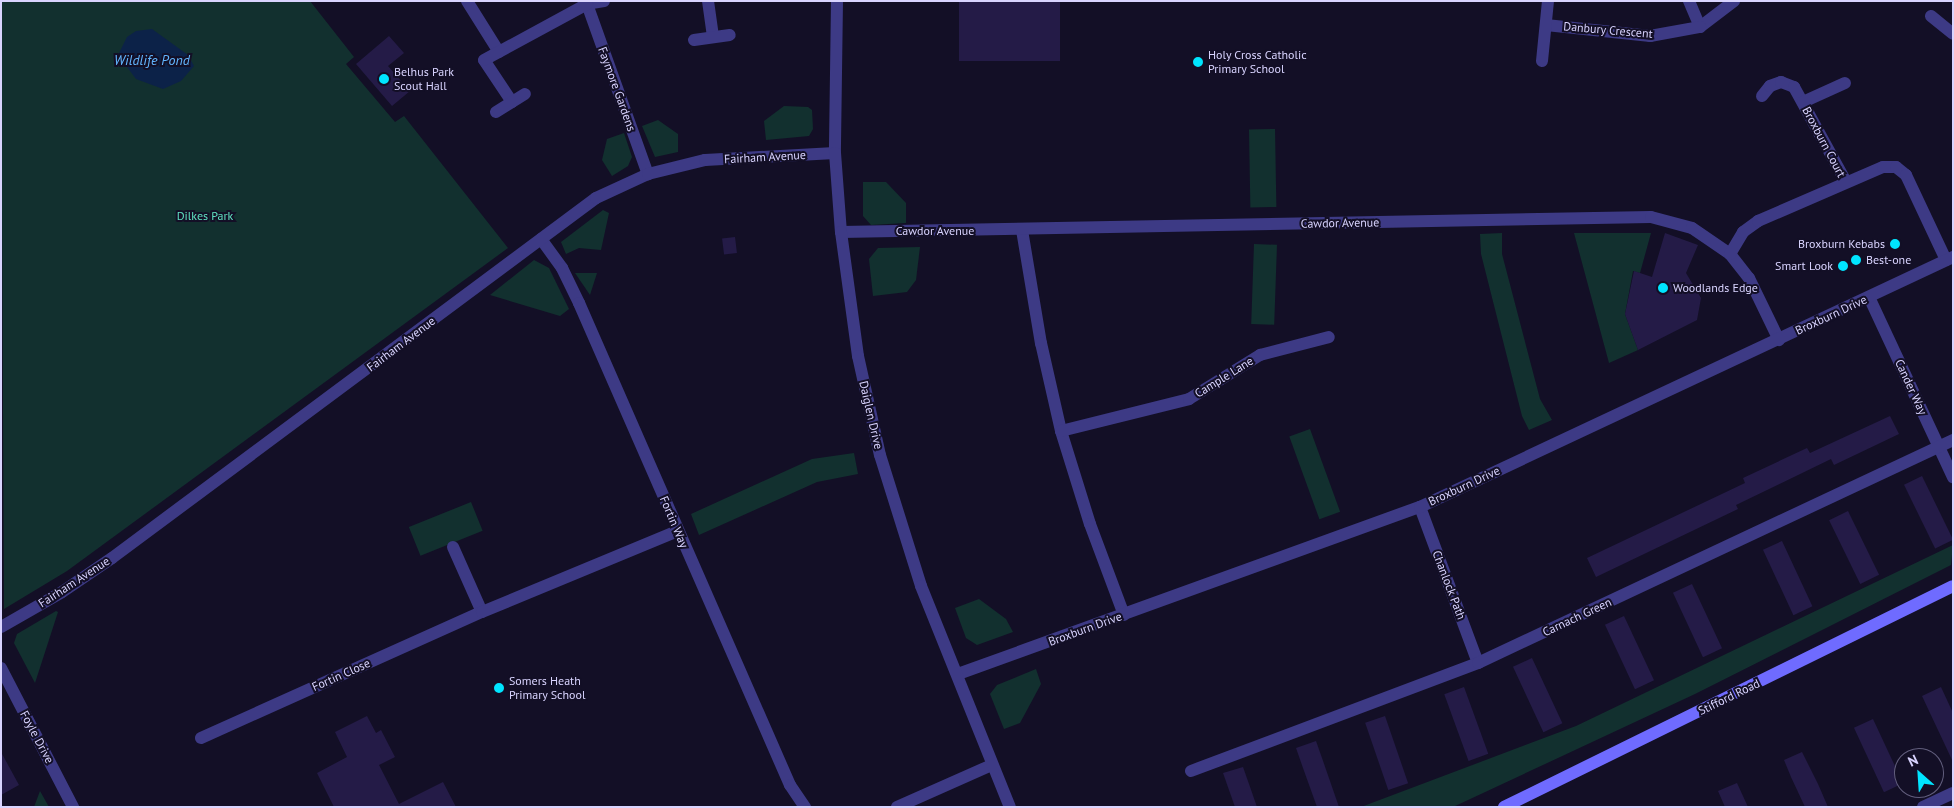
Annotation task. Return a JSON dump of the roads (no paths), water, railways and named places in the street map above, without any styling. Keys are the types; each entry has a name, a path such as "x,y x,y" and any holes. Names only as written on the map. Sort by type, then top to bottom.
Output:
{"main road":[{"name":"Stifford Road","path":"1504,807 1953,586"}],"street":[{"path":"467,1 499,52"},
{"path":"512,102 484,60 587,4 604,1"},
{"path":"708,1 713,38"},
{"name":"Daiglen Drive","path":"838,1 835,153 841,232 858,356 880,455 921,586 1010,807"},
{"name":"Danbury Crescent","path":"1542,61 1548,1"},
{"path":"1689,1 1700,26"},
{"name":"Danbury Crescent","path":"1546,25 1650,36 1700,26 1734,1"},
{"name":"Faymore Gardens","path":"587,4 648,174"},
{"path":"1930,16 1953,34"},
{"path":"694,40 730,35"},
{"name":"Broxburn Court","path":"1762,96 1770,86 1781,82 1794,87 1846,182"},
{"name":"Broxburn Court","path":"1803,102 1845,83"},
{"path":"496,112 526,94"},
{"name":"Fairham Avenue","path":"1,627 62,592 112,558 596,198 648,174 705,160 835,153"},
{"path":"1730,254 1743,232 1758,221 1883,167 1896,167 1906,175 1950,258"},
{"name":"Cawdor Avenue","path":"841,232 1651,218 1692,228 1730,254 1749,278 1779,340"},
{"path":"1022,230 1041,343 1061,431 1090,524 1124,615"},
{"name":"Fortin Way","path":"541,239 562,268 579,303 790,785 805,807"},
{"name":"Broxburn Drive","path":"958,674 1420,507 1779,340 1950,258"},
{"name":"Cander Way","path":"1870,297 1953,476"},
{"name":"Cample Lane","path":"1061,431 1189,399 1260,356 1329,337"},
{"name":"Carnach Green","path":"1192,771 1478,663 1953,440"},
{"name":"Chanlock Path","path":"1420,507 1478,663"},
{"name":"Fortin Close","path":"201,738 482,612 678,531"},
{"path":"453,548 482,612"},
{"name":"Foyle Drive","path":"1,668 74,807"},
{"path":"897,807 992,765"},
{"path":"1923,807 1953,793"}],"water":[{"name":"Wildlife Pond","path":"152,29 188,55 194,66 181,81 163,89 136,79 118,55 127,37 136,31"}],"place":[{"name":"Holy Cross Catholic Primary School","path":"1198,62"},
{"name":"Belhus Park Scout Hall","path":"384,79"},
{"name":"Broxburn Kebabs","path":"1895,244"},
{"name":"Best-one","path":"1856,260"},
{"name":"Smart Look","path":"1843,266"},
{"name":"Woodlands Edge","path":"1663,288"},
{"name":"Somers Heath Primary School","path":"499,688"}],"park label":[{"name":"Dilkes Park","path":"205,216"}]}
